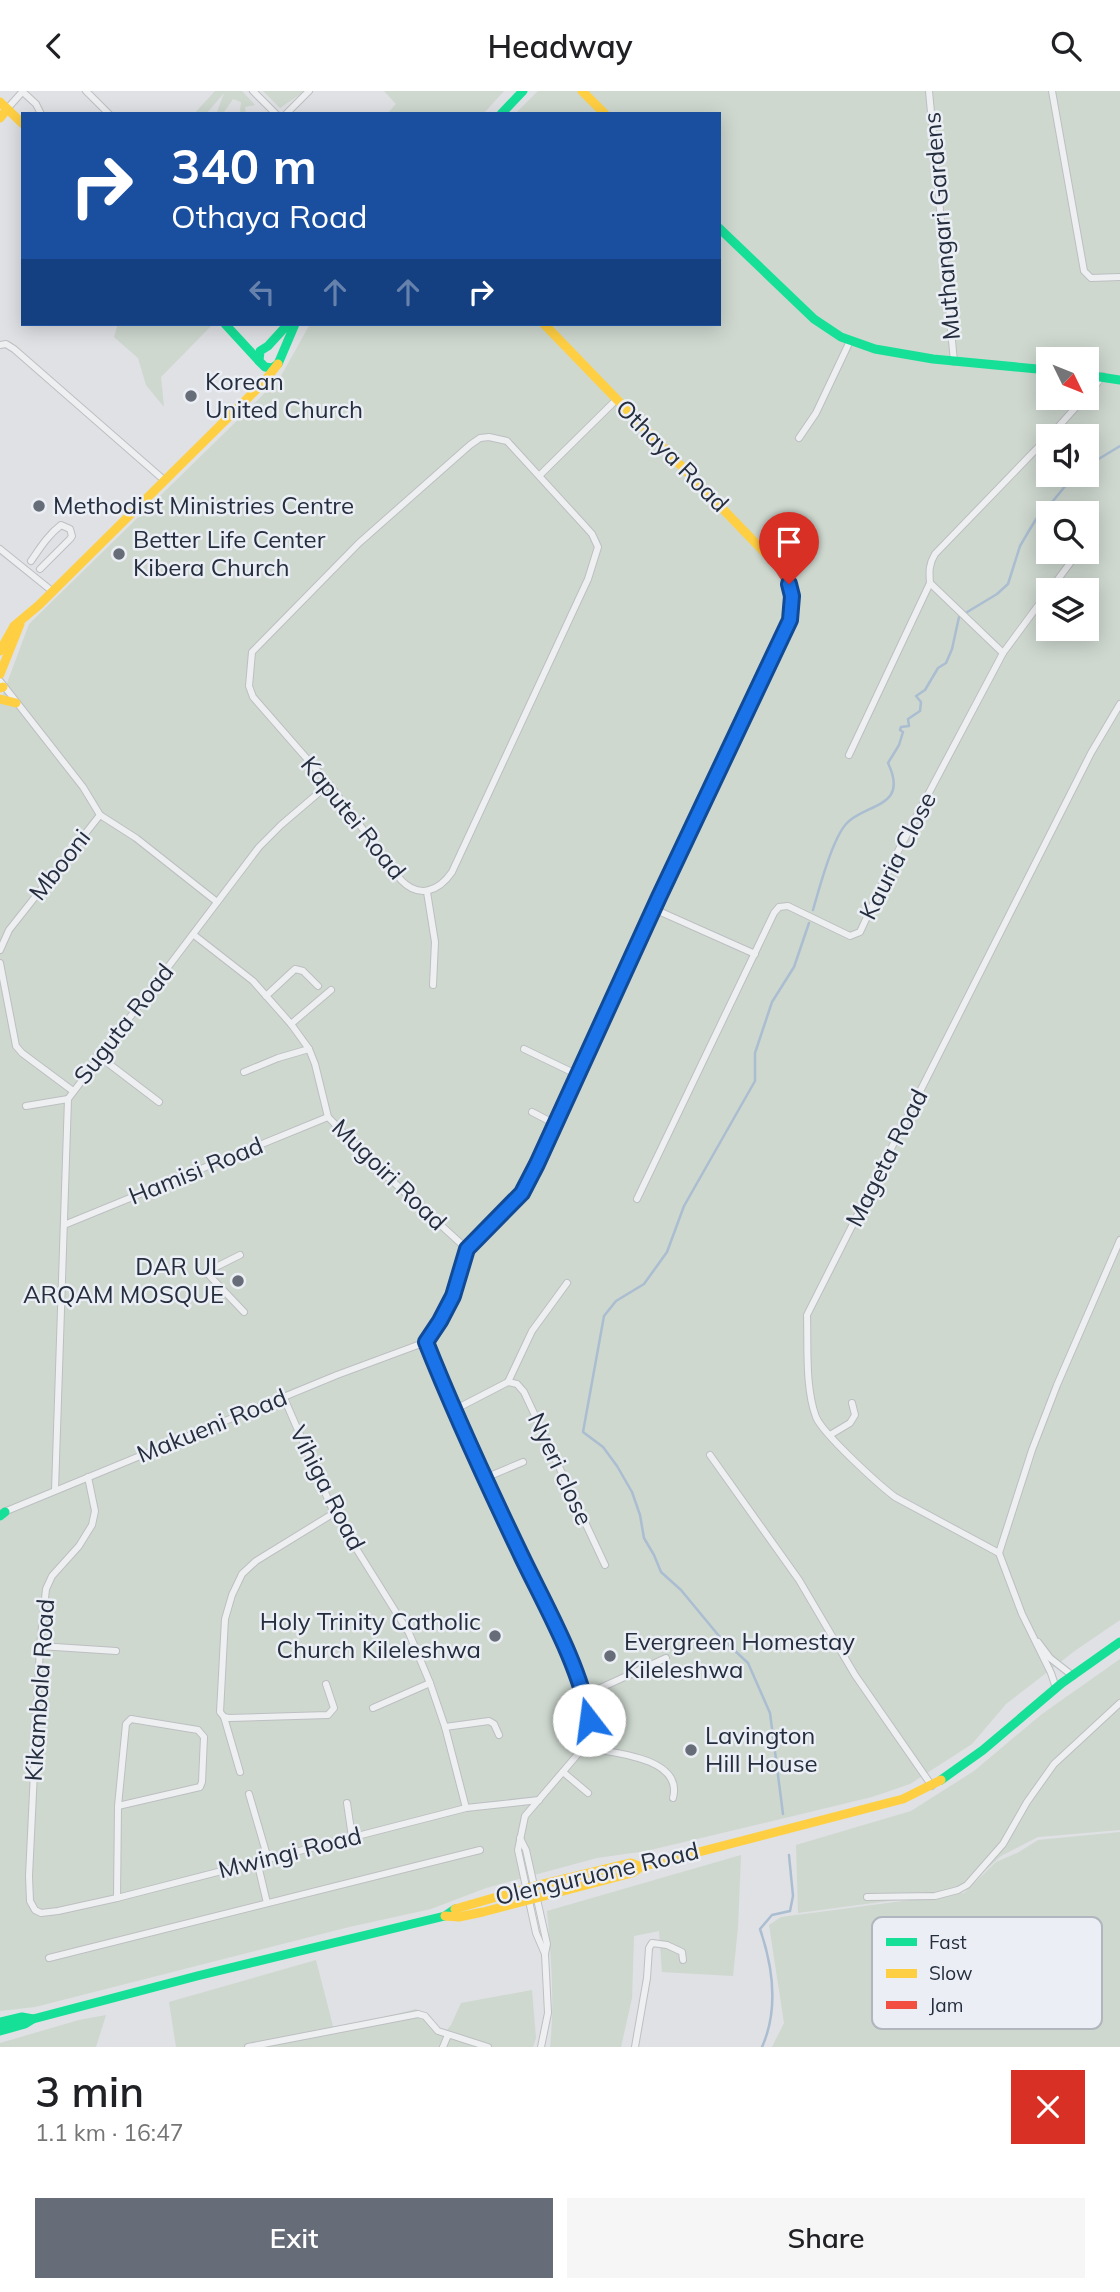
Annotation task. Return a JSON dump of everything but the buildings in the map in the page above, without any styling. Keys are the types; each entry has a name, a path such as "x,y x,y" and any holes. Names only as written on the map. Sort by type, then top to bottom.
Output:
{"street":[{"path":"0,118 4,106 23,91 40,112"},
{"path":"86,91 107,112"},
{"path":"253,91 274,112"},
{"path":"288,112 309,91"},
{"path":"502,112 523,91"},
{"path":"582,91 603,112"},
{"name":"Muthangari Gardens","path":"929,91 954,362"},
{"path":"1052,91 1084,271 1091,278 1120,277"},
{"path":"4,106 21,122"},
{"path":"721,230 814,319 850,341 875,349 954,362 1036,369"},
{"path":"227,326 259,362 268,368 279,360"},
{"path":"228,326 251,344 275,347 279,360"},
{"path":"244,400 257,381 258,354 286,326"},
{"path":"0,651 14,627 244,400 279,360 294,326"},
{"name":"Othaya Road","path":"426,1342 453,1296 467,1249 522,1193 790,620 792,596 784,576 725,510 546,326"},
{"path":"799,438 826,394 850,341"},
{"path":"0,345 6,344 14,349 164,480"},
{"path":"1099,376 1120,380"},
{"path":"1099,381 1103,376"},
{"path":"540,475 616,400"},
{"path":"1061,424 1073,410"},
{"name":"Kaputei Road","path":"489,437 508,442 592,534 598,547 589,579 452,872 438,887 427,892 417,891 401,880 329,784 253,697 248,686 251,652 388,516 480,438 489,437"},
{"path":"849,755 930,583 929,567 935,554 1036,450"},
{"path":"31,561 56,529 61,525 70,529 70,540 40,569"},
{"path":"0,549 52,591"},
{"path":"930,583 1003,653"},
{"name":"Kauria Close","path":"637,1199 774,913 783,906 788,906 850,936 860,932 896,855 1003,653 1036,609"},
{"path":"0,674 22,619"},
{"path":"1,685 83,787 100,815 136,838 217,902"},
{"path":"0,699 16,703"},
{"name":"Mageta Road","path":"999,1553 895,1497 819,1423 812,1401 807,1315 1091,753 1120,704"},
{"name":"Suguta Road","path":"55,1490 68,1099 273,832 329,784"},
{"name":"Mbooni","path":"0,950 9,930 100,815"},
{"path":"427,892 435,941 433,985"},
{"path":"654,909 755,954"},
{"name":"Mugoiri Road","path":"194,935 253,981 291,1024 309,1049 321,1083 328,1117 378,1168 467,1249"},
{"path":"0,963 16,1046 73,1091"},
{"path":"266,996 295,969 303,971 318,986"},
{"path":"291,1024 331,990"},
{"path":"244,1072 309,1049"},
{"path":"524,1049 578,1075"},
{"path":"100,1057 159,1102"},
{"path":"26,1106 68,1099"},
{"path":"532,1112 555,1124"},
{"name":"Hamisi Road","path":"64,1225 328,1117"},
{"path":"1056,1688 1052,1673 1011,1586 999,1553 1032,1450 1057,1385 1120,1240"},
{"path":"240,1255 206,1272 244,1311"},
{"path":"454,1410 508,1382 531,1331 566,1283"},
{"path":"426,1342 454,1410 562,1643 583,1696 589,1720 581,1747 526,1817 518,1850 547,1944 545,1954 548,2013 541,2047"},
{"name":"Makueni Road","path":"1,1511 337,1375 426,1342"},
{"name":"Nyeri close","path":"508,1382 517,1384 524,1392 605,1565"},
{"name":"Vihiga Road","path":"284,1398 334,1513 399,1615 430,1683 445,1727 466,1808"},
{"path":"830,1436 852,1420 855,1415 852,1403"},
{"path":"710,1455 799,1580 855,1675 932,1786"},
{"path":"485,1478 523,1461"},
{"name":"Kikambala Road","path":"41,1913 31,1905 29,1888 40,1646 46,1589 79,1546 95,1518 88,1477"},
{"path":"240,1772 219,1708 225,1619 232,1595 242,1574 256,1561 334,1513"},
{"path":"1033,1635 1050,1658 1073,1675"},
{"name":"Olenguruone Road","path":"0,2031 33,2019 197,1976 445,1916 457,1907 530,1887 632,1863 641,1867 895,1801 932,1786 965,1766 1056,1688 1120,1642"},
{"path":"40,1646 116,1651"},
{"path":"583,1696 666,1658"},
{"path":"373,1708 430,1683"},
{"path":"224,1717 328,1715 334,1708 326,1684"},
{"path":"867,1897 935,1896 967,1885 1003,1844 1054,1764 1120,1703"},
{"path":"117,1898 118,1806 124,1737 128,1721 149,1720 202,1732 204,1737 200,1787 118,1806"},
{"path":"445,1727 489,1721 494,1724 499,1735"},
{"path":"581,1747 636,1758 660,1766 671,1781 673,1798"},
{"path":"563,1772 588,1793"},
{"path":"249,1794 268,1859"},
{"name":"Mwingi Road","path":"41,1913 117,1898 466,1808 539,1800"},
{"path":"346,1804 352,1837"},
{"path":"49,1958 480,1850"},
{"path":"257,1861 267,1903"},
{"path":"445,1916 459,1917 632,1873 641,1867"},
{"path":"635,2047 649,1948 652,1943 667,1945 682,1952 682,1960"},
{"path":"248,2047 418,2014 425,2016 438,2031 488,2047"},
{"name":"Olenguruone Road","path":"0,2022 22,2017 33,2019"},
{"path":"443,2047 448,2035"}],"shaded area":[{"path":"215,91 242,91 255,105 245,107 246,112 240,112 241,102 233,99 224,112 217,112 224,93 208,112 196,112"},
{"path":"263,91 305,91 280,108"},
{"path":"384,91 504,91 485,112 389,112 396,104"},
{"path":"538,91 1120,91 1120,1620 1006,1704 972,1744 910,1784 872,1797 646,1851 597,1858 486,1888 431,1909 349,1927 35,2007 0,2011 0,702 29,624 281,376 309,326 721,326 721,112 517,112"},
{"path":"117,326 211,326 161,377 164,407 146,385 138,358 114,337"},
{"path":"1120,1659 1120,1830 1038,1837 1001,1856 963,1891 798,1913 796,1845 911,1811 974,1771 1042,1714"},
{"path":"1120,1832 1120,2047 772,2047 784,2023 769,1925 781,1917 964,1893 996,1862 1038,1840"},
{"path":"741,1855 733,1976 662,1972 659,1931 634,1936 632,1998 621,2047 550,2047 552,1996 547,1911"},
{"path":"316,1960 334,2030 416,2009 442,2036 451,2025 461,2003 532,1990 536,2038 533,2047 176,2047 169,2002"},
{"path":"106,2015 96,2047 0,2047 0,2043"}],"waterway":[{"path":"1099,459 1120,446"},
{"path":"813,910 826,865 841,831 854,817 882,803 893,789 888,763 899,745 903,732 901,727 909,726 908,719 920,711 921,702 916,696 925,690 938,668 946,663 959,617 997,594 1008,584 1020,546 1040,513 1064,487"},
{"path":"783,1814 770,1713 748,1663 719,1636 681,1590 661,1572 644,1538 632,1492 603,1447 583,1432 604,1316 616,1301 644,1284 667,1252 684,1206 755,1081 755,1053 772,1002 794,967 809,923"},
{"path":"762,2047 771,2018 772,1988 760,1929 772,1915 790,1911 793,1896 789,1855"}],"traffic: fast":[{"path":"503,112 523,91"},
{"path":"721,230 814,319 841,337 875,349 933,359 1036,369"},
{"path":"227,326 259,361"},
{"path":"286,326 260,351 259,361 265,367 272,368 278,364 294,326"},
{"path":"1099,377 1120,380"},
{"path":"426,1342 452,1296 467,1249 512,1205 528,1183 692,829"},
{"path":"0,1516 5,1512"},
{"path":"941,1780 983,1750 1062,1683 1120,1642"},
{"path":"0,2031 33,2019 197,1976 445,1916 455,1909"},
{"path":"0,2022 22,2017 33,2019"}],"traffic: slow":[{"path":"582,91 603,112"},
{"path":"0,102 21,122"},
{"path":"0,118 7,109"},
{"path":"546,326 774,562"},
{"path":"0,651 14,626 39,605 263,383 278,364"},
{"path":"0,674 20,624"},
{"path":"0,699 16,703"},
{"path":"455,1909 631,1863 641,1867 903,1799 941,1780"},
{"path":"445,1916 459,1917 483,1912 632,1873 641,1867"}],"traffic: jam":[{"path":"692,829 789,624 792,598 784,576 774,562"}],"place":[{"name":"Korean United Church","path":"191,396"},
{"name":"Methodist Ministries Centre","path":"39,506"},
{"name":"Better Life Center Kibera Church","path":"119,554"},
{"name":"DAR UL ARQAM MOSQUE","path":"238,1281"},
{"name":"Holy Trinity Catholic Church Kileleshwa","path":"495,1636"},
{"name":"Evergreen Homestay Kileleshwa","path":"610,1656"},
{"name":"Lavington Hill House","path":"691,1750"}],"route":[{"path":"589,1720 571,1662 454,1410 426,1342 453,1296 467,1249 522,1193 537,1164 790,620 793,608 789,584"}]}
